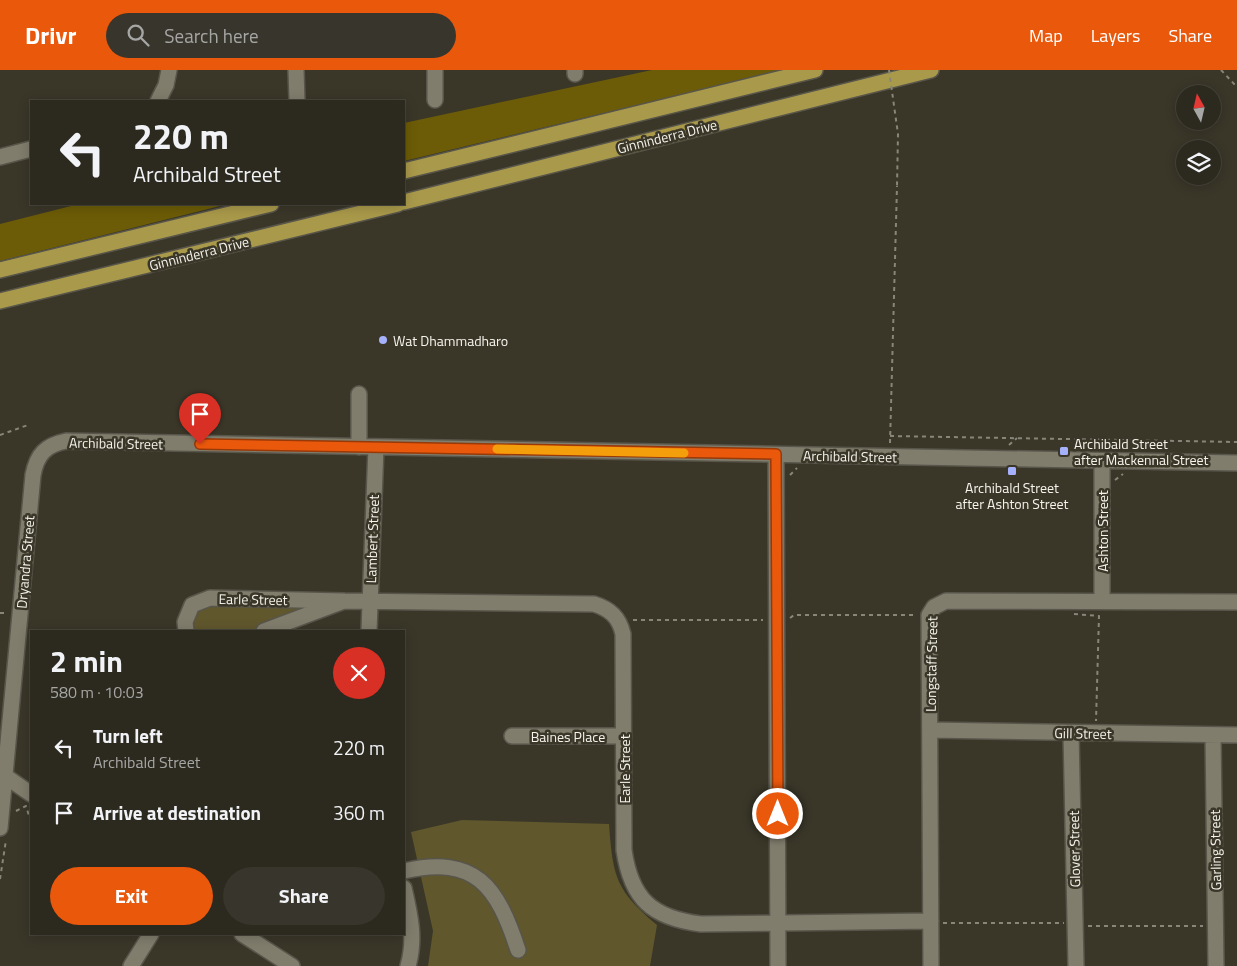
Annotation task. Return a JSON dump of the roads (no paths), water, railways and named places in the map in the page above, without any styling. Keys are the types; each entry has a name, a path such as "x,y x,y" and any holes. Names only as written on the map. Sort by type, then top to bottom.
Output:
{"main road":[{"name":"Ginninderra Drive","path":"405,171 816,70"},
{"name":"Ginninderra Drive","path":"405,202 931,70"},
{"path":"0,270 267,205"},
{"name":"Ginninderra Drive","path":"0,301 394,205"}],"street":[{"path":"158,100 166,85 169,70"},
{"path":"296,70 297,100"},
{"path":"434,70 435,100"},
{"path":"0,157 30,149"},
{"path":"359,394 360,447"},
{"name":"Archibald Street","path":"33,475 35,464 45,448 66,441 1237,463"},
{"name":"Lambert Street","path":"369,630 376,447"},
{"path":"776,454 778,966"},
{"name":"Ashton Street","path":"1102,461 1102,601"},
{"name":"Dryandra Street","path":"3,834 11,780 33,475"},
{"name":"Earle Street","path":"186,630 185,622 192,605 210,598 594,604 606,608 621,623 623,634 624,850 627,870 634,886 645,902 659,912 678,921 701,924 934,922"},
{"name":"Earle Street","path":"267,630 344,601"},
{"name":"Longstaff Street","path":"932,966 934,922 929,615 934,607 946,601 1237,602"},
{"name":"Gill Street","path":"930,730 1237,735"},
{"name":"Glover Street","path":"1071,733 1076,966"},
{"name":"Garling Street","path":"1213,735 1216,966"},
{"name":"Baines Place","path":"512,736 624,736"},
{"path":"11,780 30,793"},
{"path":"405,870 437,865 454,867 468,872 495,896 507,916 518,950"},
{"path":"405,892 410,915 412,939 408,966"},
{"path":"132,966 150,935"},
{"path":"244,935 292,966"}],"place":[{"name":"Wat Dhammadharo","path":"383,340"},
{"name":"Archibald Street after Mackennal Street","path":"1064,451"},
{"name":"Archibald Street after Ashton Street","path":"1012,471"}]}
